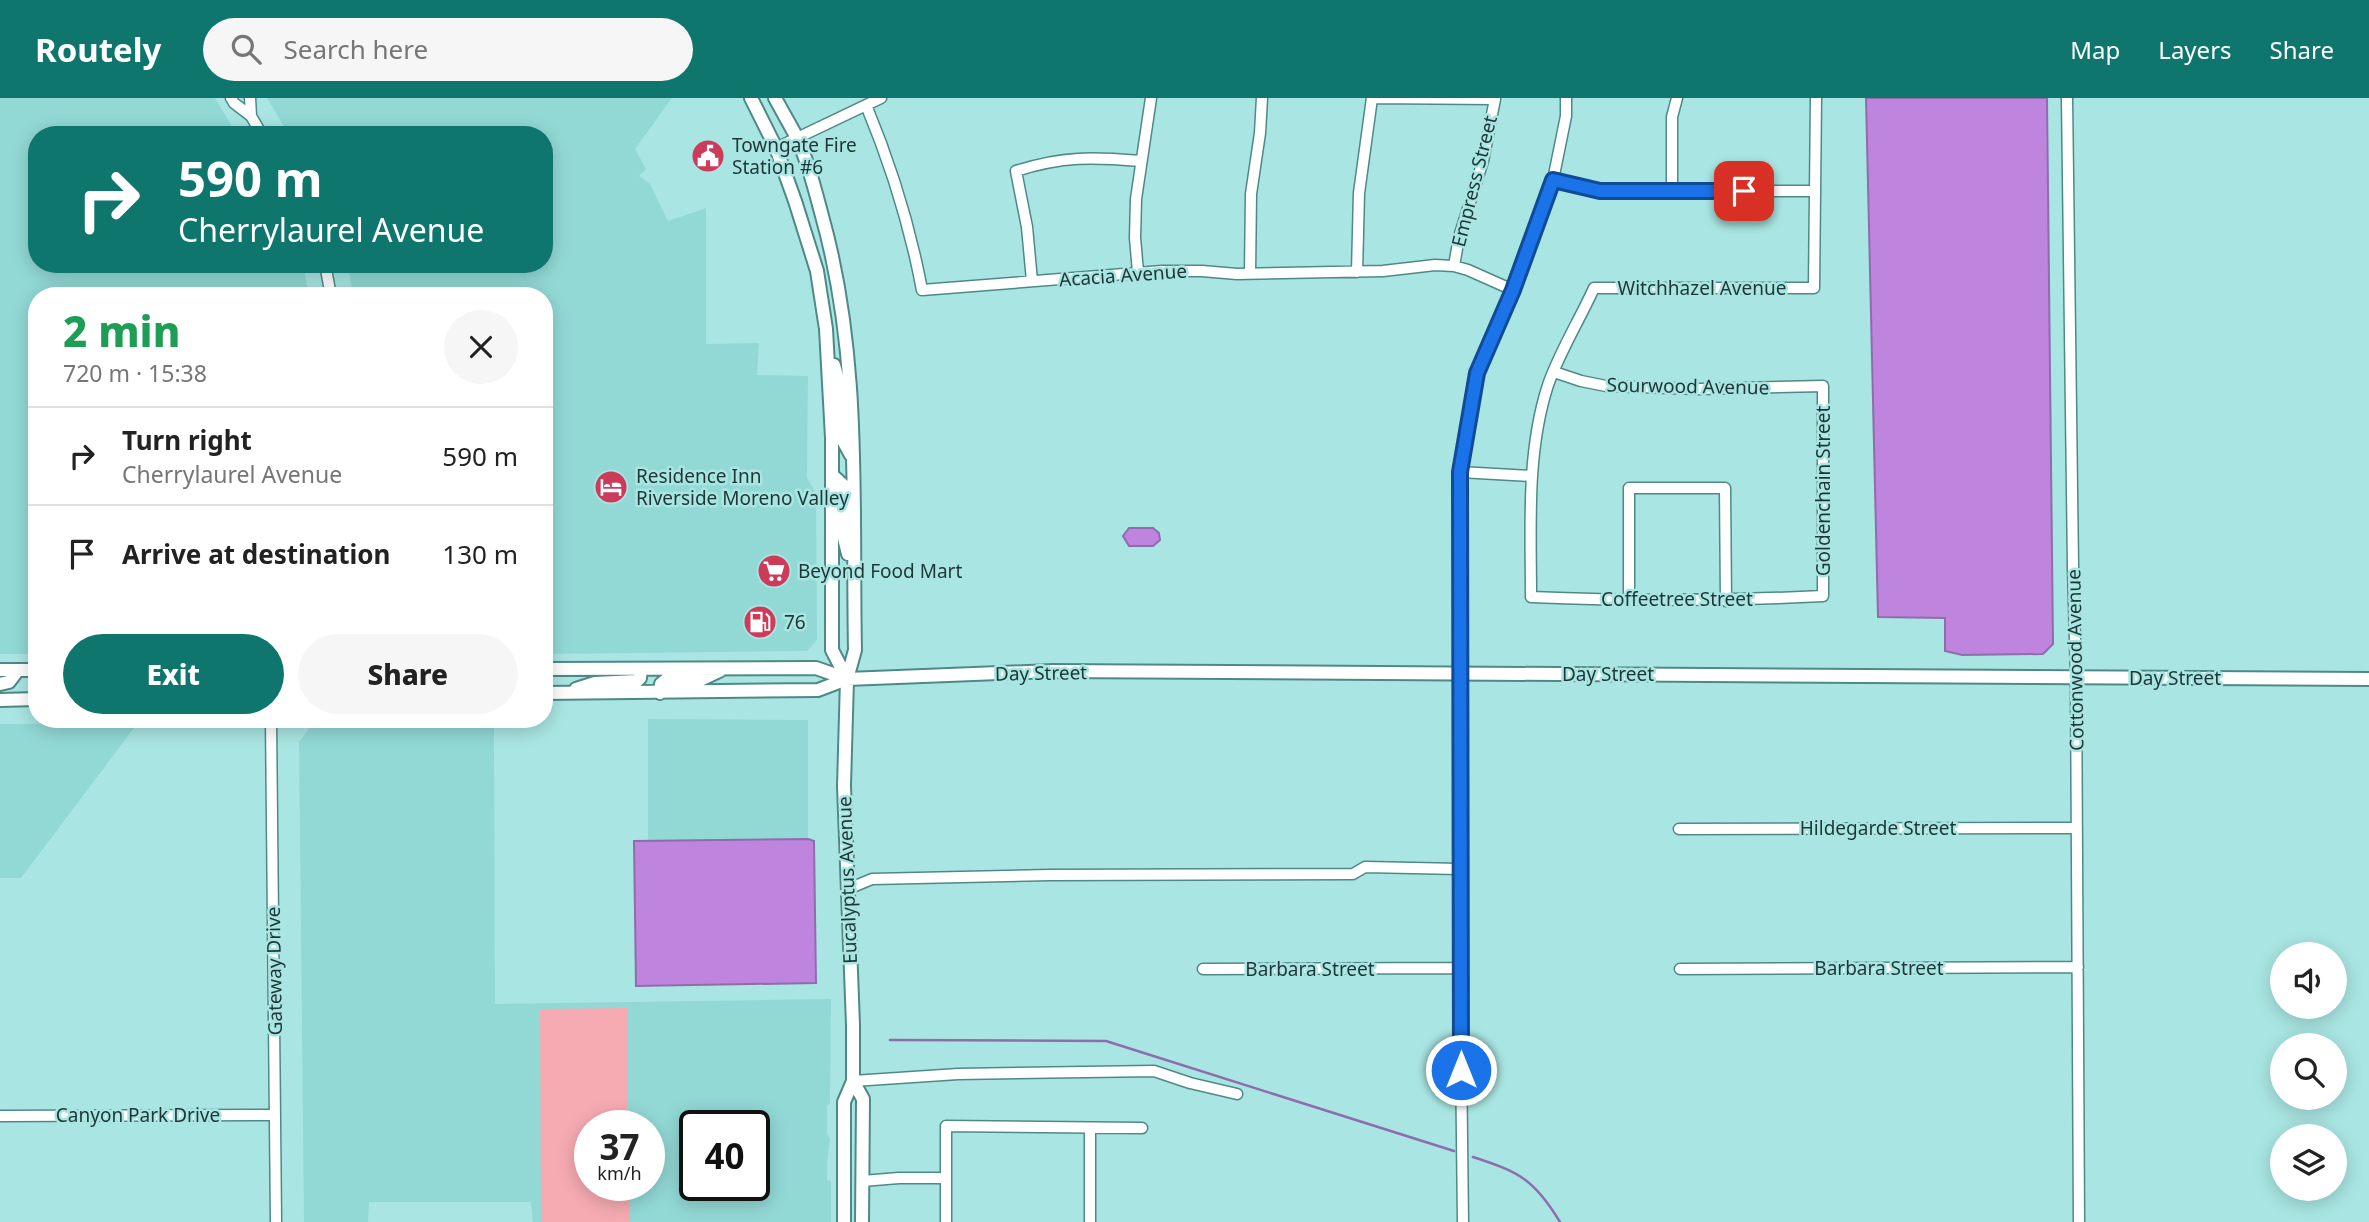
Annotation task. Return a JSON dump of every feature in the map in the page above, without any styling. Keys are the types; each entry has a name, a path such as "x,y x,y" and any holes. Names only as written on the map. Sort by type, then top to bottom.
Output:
{"main road":[{"name":"Eucalyptus Avenue","path":"751,98 776,148 817,271 829,355 832,650 847,679"},
{"name":"Eucalyptus Avenue","path":"775,98 797,138 816,193 835,264 848,348 853,459 855,650 847,679 844,786 852,1081 844,1102 844,1222"},
{"path":"829,355 840,387 841,437 853,459"},
{"path":"832,475 842,485 844,537 853,579"},
{"path":"660,693 661,684 666,680 700,680 724,668"},
{"name":"Day Street","path":"553,669 816,668 847,679"},
{"path":"563,693 595,683 637,681 641,669"},
{"path":"0,670 28,670"},
{"path":"0,684 9,682 18,670"},
{"name":"Day Street","path":"553,693 818,690 847,679 1052,671 2369,679"},
{"path":"0,700 28,699"},
{"name":"Eucalyptus Avenue","path":"852,1081 863,1099 862,1222"}],"street":[{"path":"231,98 251,116 257,126"},
{"path":"250,98 251,116"},
{"path":"776,148 881,98"},
{"path":"1138,272 1135,222 1151,98"},
{"path":"1250,274 1251,194 1262,98"},
{"name":"Empress Street","path":"1357,272 1359,193 1372,98 1495,99 1483,161 1459,237 1454,266"},
{"path":"1463,1222 1460,472 1477,373 1513,290 1553,180 1566,116 1566,98"},
{"path":"1672,191 1672,117 1677,98"},
{"name":"Witchhazel Avenue","path":"1531,597 1532,476 1537,429 1549,383 1594,288 1814,288 1816,98"},
{"name":"Cottonwood Avenue","path":"2067,98 2076,677 2079,1222"},
{"name":"Acacia Avenue","path":"866,105 894,177 922,290 1179,270 1250,274 1357,272 1454,266 1513,290"},
{"path":"1032,281 1027,227 1016,172 1040,164 1078,158 1141,161"},
{"path":"1553,180 1600,191 1815,191"},
{"name":"Sourwood Avenue","path":"1554,372 1606,386 1823,386"},
{"name":"Goldenchain Street","path":"1823,386 1823,596"},
{"path":"1460,472 1532,476"},
{"path":"1629,601 1629,488 1726,488 1726,601"},
{"name":"Coffeetree Street","path":"1531,597 1726,601 1823,596"},
{"name":"Gateway Drive","path":"271,728 276,1222"},
{"name":"Hildegarde Street","path":"1679,829 2077,828"},
{"path":"848,890 872,879 1049,875 1353,874 1365,867 1460,869"},
{"name":"Barbara Street","path":"1680,969 2078,967"},
{"name":"Barbara Street","path":"1203,969 1460,968"},
{"path":"852,1081 958,1074 1154,1072 1237,1094"},
{"name":"Canyon Park Drive","path":"0,1116 275,1115"},
{"path":"946,1222 946,1126 1142,1128"},
{"path":"1090,1128 1090,1222"},
{"path":"862,1181 946,1178"}],"shaded area":[{"path":"0,98 215,98 232,126 28,126 28,273 305,273 307,287 28,287 28,654 0,654"},
{"path":"267,98 672,98 635,149 646,169 639,176 650,184 668,221 706,208 706,344 759,343 757,375 808,376 807,478 816,493 817,640 807,651 553,654 553,287 352,287 349,273 553,273 553,126 284,126"},
{"path":"1866,98 2047,98 2053,644 2043,654 1962,655 1945,651 1945,618 1878,617"},
{"path":"1129,528 1153,528 1159,533 1160,540 1153,546 1129,546 1123,536"},
{"path":"648,719 808,720 808,839 648,841"},
{"path":"0,724 28,724 28,728 134,728 21,878 0,878"},
{"path":"310,728 494,728 495,1004 831,999 827,1180 831,1181 831,1222 533,1222 531,1202 369,1202 368,1222 304,1222 299,742"},
{"path":"634,841 814,841 816,983 636,986"},
{"path":"628,1008 628,1110 574,1110 574,1201 629,1201 629,1222 541,1222 540,1009"}],"waterway":[{"path":"890,1040 1106,1041 1454,1151"},
{"path":"1473,1157 1502,1167 1524,1179 1542,1196 1560,1222"}],"place":[{"name":"Towngate Fire Station #6","path":"708,156"},
{"name":"Residence Inn Riverside Moreno Valley","path":"611,487"},
{"name":"Beyond Food Mart","path":"774,571"},
{"name":"76","path":"760,622"}],"route":[{"path":"1461,1070 1460,472 1477,373 1513,290 1553,180 1600,191 1744,191"}]}
